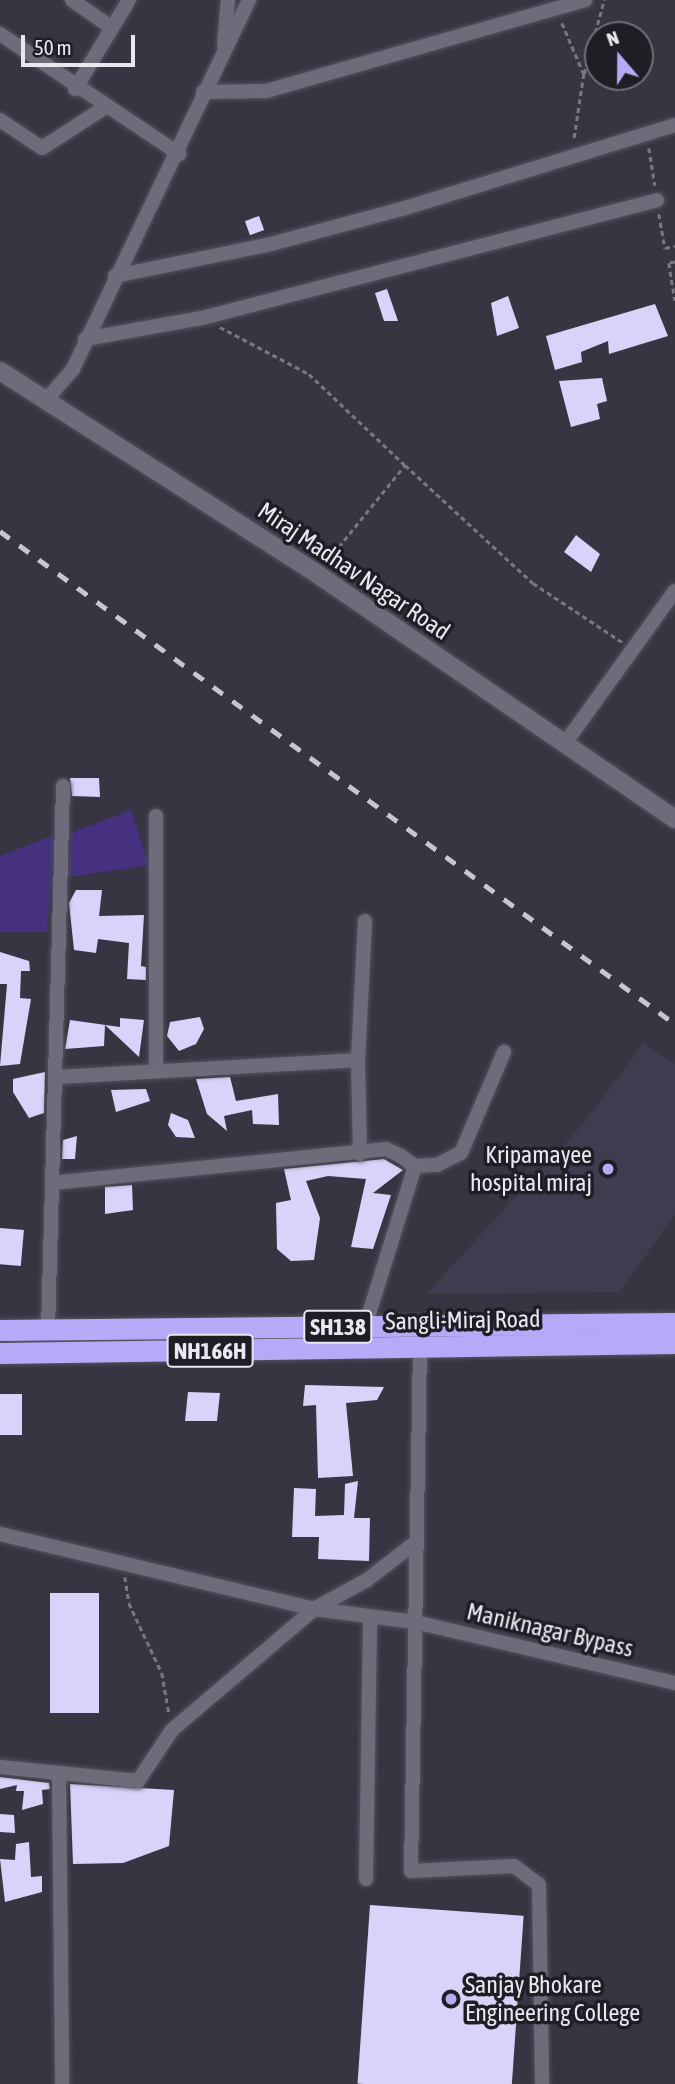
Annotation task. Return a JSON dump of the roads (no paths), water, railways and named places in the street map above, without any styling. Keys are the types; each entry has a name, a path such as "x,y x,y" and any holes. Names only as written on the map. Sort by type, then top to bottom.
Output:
{"highway":[{"name":"Sangli-Miraj Road","path":"0,1330 675,1323"},
{"name":"Sangli-Miraj Road","path":"0,1353 675,1343"}],"street":[{"path":"72,0 112,28"},
{"path":"75,89 129,0"},
{"path":"223,53 228,0"},
{"path":"47,399 73,369 115,276 179,154 203,92 249,0"},
{"path":"203,92 266,91 400,49 556,10 585,0"},
{"path":"0,34 75,89 179,154"},
{"path":"0,120 42,148 104,108"},
{"path":"115,276 271,244 402,209 572,153 675,125"},
{"path":"85,339 202,318 657,200"},
{"name":"Miraj Madhav Nagar Road","path":"0,371 317,574 675,819"},
{"path":"566,742 675,591"},
{"path":"48,1330 63,786"},
{"path":"156,817 156,1071"},
{"path":"360,1154 358,1060 365,921"},
{"path":"52,1182 360,1154 386,1149 415,1166 437,1165 461,1153 504,1052"},
{"path":"55,1077 358,1060"},
{"path":"365,1327 415,1166"},
{"path":"420,1346 411,1871 514,1866 539,1885 542,2084"},
{"path":"0,1534 124,1566 314,1609 370,1617 366,1878"},
{"path":"0,1767 59,1776 138,1781 172,1730 314,1609 367,1580 416,1542"},
{"name":"Maniknagar Bypass","path":"370,1617 415,1622 675,1683"},
{"path":"59,1776 62,2084"}],"railway":[{"path":"0,531 675,1024"}],"place":[{"name":"Kripamayee hospital miraj","path":"608,1169"},
{"name":"Sanjay Bhokare Engineering College","path":"451,1999"}]}
